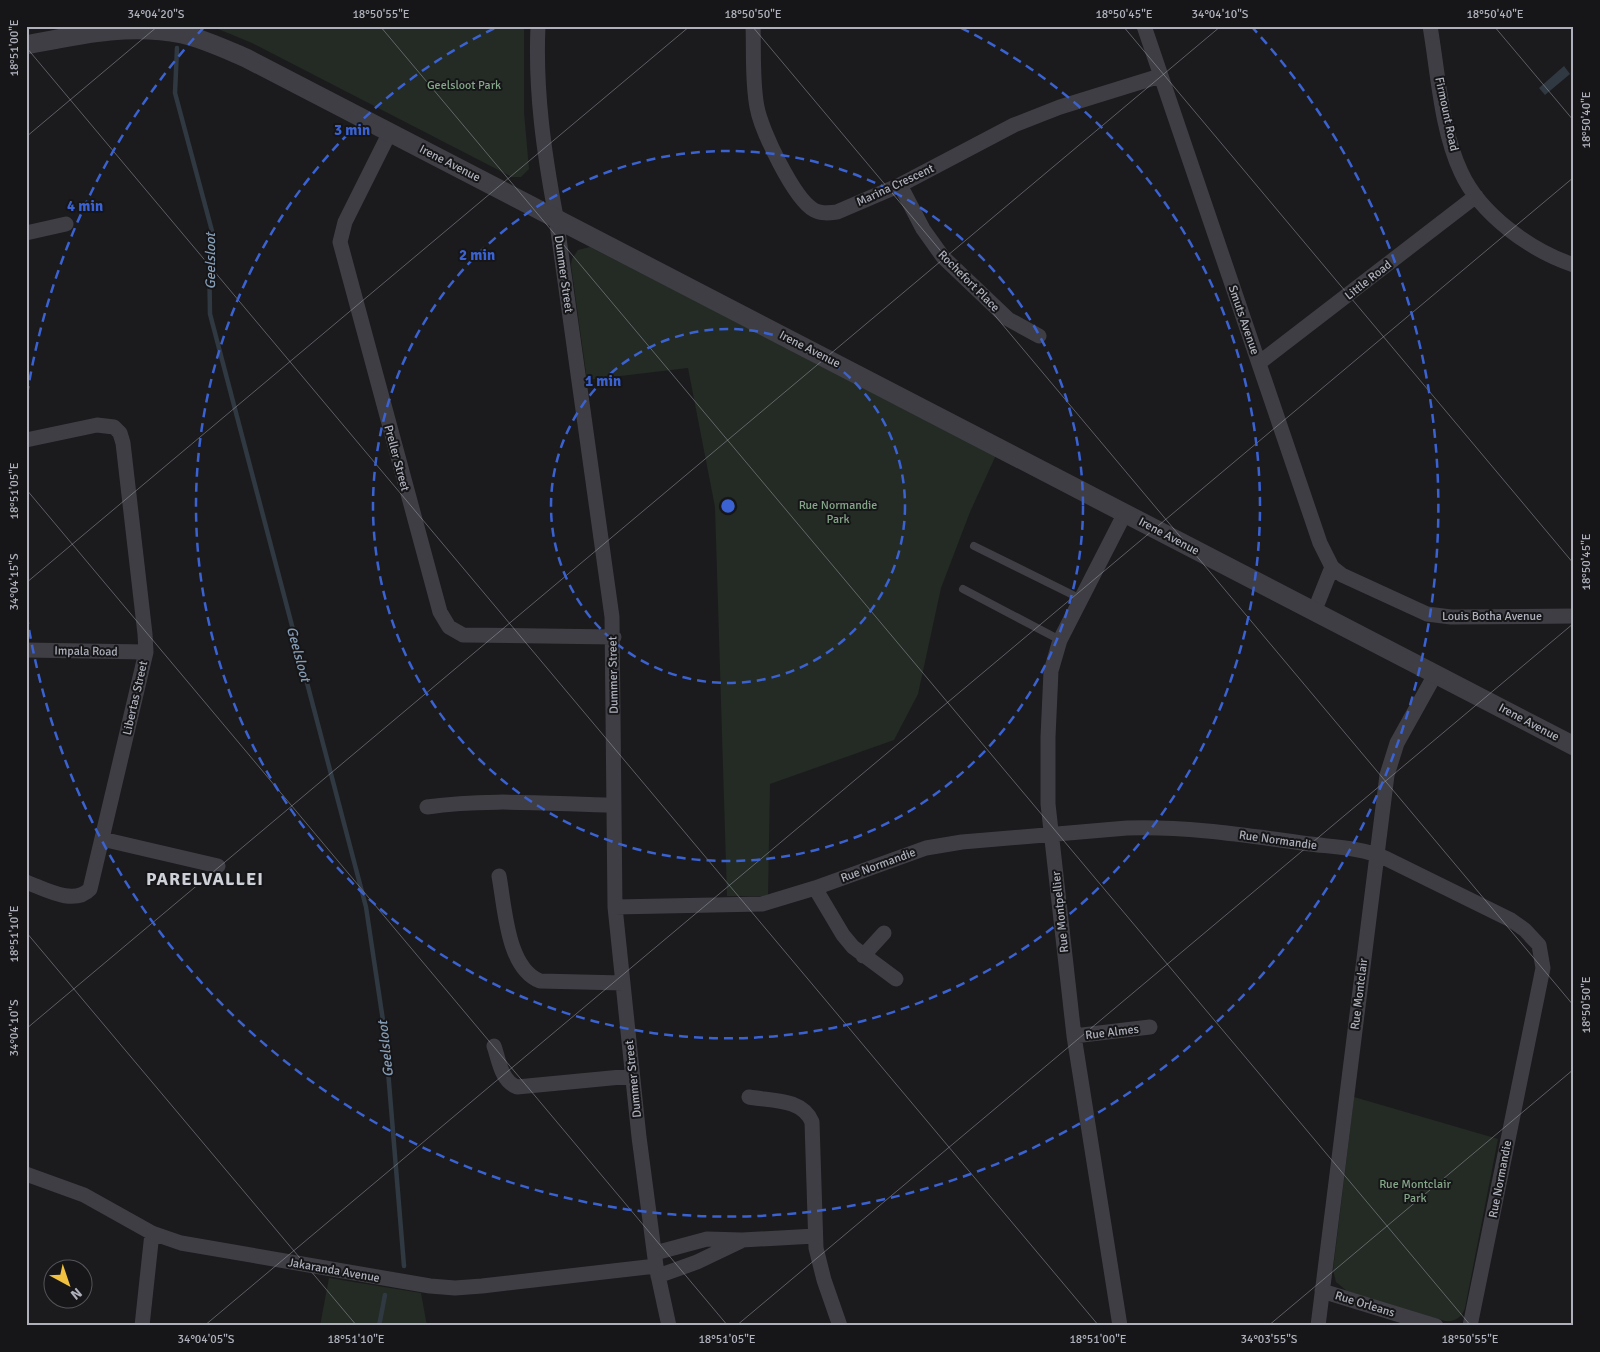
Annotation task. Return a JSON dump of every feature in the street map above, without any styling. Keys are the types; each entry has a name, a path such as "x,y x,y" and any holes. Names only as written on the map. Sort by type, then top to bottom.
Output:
{"street":[{"name":"Dummer Street","path":"538,26 538,100 545,159 556,217 614,637 615,906 632,1076 656,1265 669,1326"},
{"name":"Marina Crescent","path":"753,26 757,108 795,190 814,210 827,213 837,212 900,185 1014,126 1060,107 1160,76"},
{"name":"Smuts Avenue","path":"1144,26 1320,542 1332,567"},
{"name":"Firmount Road","path":"1430,26 1449,139 1461,172 1476,196 1506,226 1529,244 1559,260 1574,265"},
{"path":"1433,42 1444,26"},
{"name":"Irene Avenue","path":"26,45 90,32 128,29 182,34 246,58 1574,746"},
{"name":"Preller Street","path":"390,132 345,222 340,242 440,612 448,627 464,635 614,637"},
{"name":"Rochefort Place","path":"900,185 923,229 943,257 1008,319 1039,336"},
{"name":"Little Road","path":"1260,363 1476,196"},
{"path":"26,232 66,224"},
{"name":"Libertas Street","path":"26,440 97,425 114,427 120,433 123,443 146,634 146,652 90,889 81,896 70,897 26,882"},
{"name":"Rue Montpellier","path":"1120,1326 1074,1036 1048,804 1048,737 1051,671 1060,640 1125,512"},
{"path":"1314,612 1332,567"},
{"name":"Louis Botha Avenue","path":"1332,567 1342,575 1427,614 1451,616 1574,616"},
{"name":"Impala Road","path":"26,650 146,652"},
{"name":"Rue Montclair","path":"1318,1326 1383,794 1390,760 1397,743 1436,673"},
{"path":"427,807 448,804 505,803 614,805"},
{"name":"Rue Normandie","path":"615,906 762,904 815,888 926,848 971,841 1127,828 1174,828 1210,831 1376,854 1511,920 1533,937 1542,956 1543,968 1470,1326"},
{"path":"102,839 218,866"},
{"path":"499,876 508,926 518,963 530,977 540,981 623,983"},
{"path":"815,888 843,935 863,956 896,979"},
{"path":"863,956 884,933"},
{"name":"Rue Almes","path":"1074,1036 1150,1027"},
{"path":"494,1046 505,1079 517,1087 632,1076"},
{"path":"749,1097 798,1105 809,1114 812,1122 815,1236 819,1262 840,1326"},
{"name":"Jakaranda Avenue","path":"26,1174 84,1195 152,1233 181,1243 359,1274 455,1288 656,1265"},
{"path":"142,1326 152,1233"},
{"path":"656,1265 707,1239 742,1240 815,1236"},
{"path":"656,1265 697,1262 742,1240"},
{"name":"Rue Orleans","path":"1322,1291 1436,1326"}],"lane":[{"path":"974,546 1081,599"},
{"path":"963,589 1060,640"}],"green space":[{"name":"Geelsloot Park","path":"211,26 524,26 524,112 529,169 521,177 512,177 252,43"},
{"name":"Rue Normandie Park","path":"590,247 996,455 970,512 941,588 918,694 894,740 770,784 768,896 727,896 715,507 688,368 587,380 571,265 572,259 578,250"},
{"name":"Rue Montclair Park","path":"1354,1097 1498,1139 1465,1308 1462,1314 1455,1320 1445,1321 1347,1291 1336,1282 1333,1270"},
{"path":"329,1278 421,1293 427,1326 320,1326"}],"shaded area":[{"path":"1564,66 1570,74 1545,95 1539,88"}],"waterway":[{"name":"Geelsloot","path":"177,48 175,93 212,231 209,251 210,314 366,907 385,1034 404,1266"},
{"name":"Geelsloot","path":"379,1326 385,1295"}],"district":[{"name":"PARELVALLEI","path":"205,879"}]}
